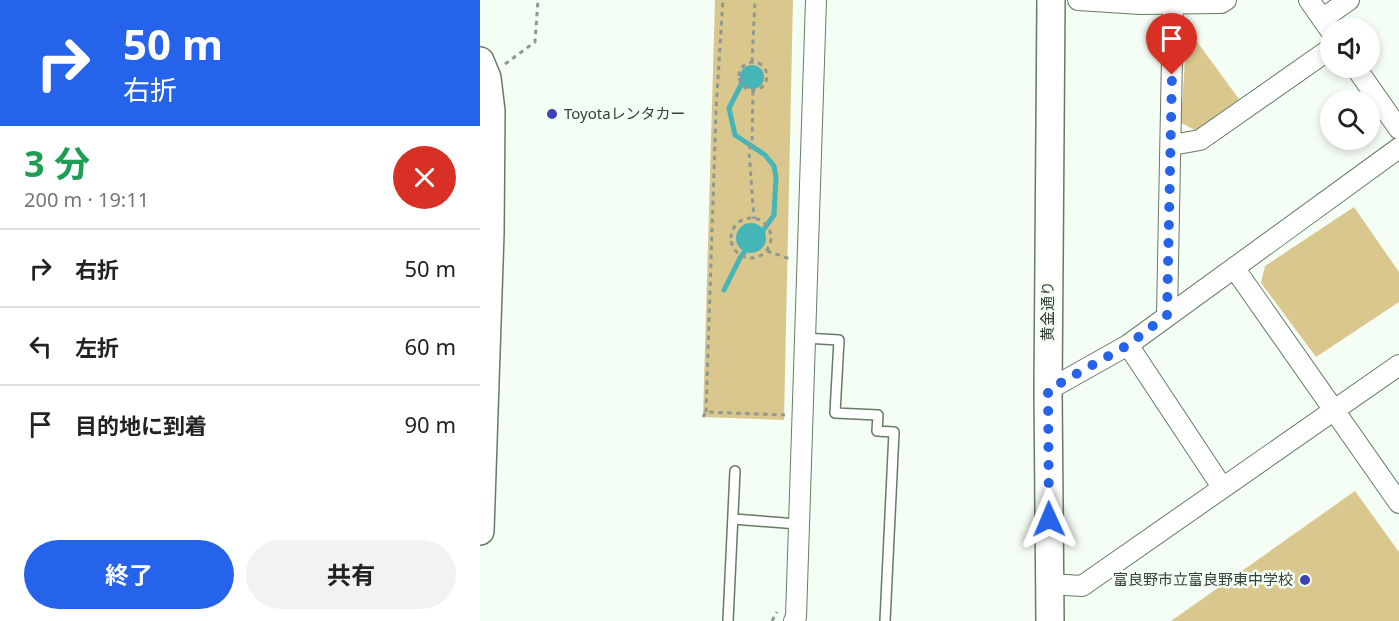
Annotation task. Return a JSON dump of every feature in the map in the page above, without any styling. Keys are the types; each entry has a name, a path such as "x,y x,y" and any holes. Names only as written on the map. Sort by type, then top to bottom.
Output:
{"street":[{"path":"794,621 796,617 816,0"},
{"name":"黄金通り","path":"1050,621 1048,390 1051,0"},
{"path":"1078,0 1173,5 1221,3 1226,0"},
{"path":"1309,0 1321,18"},
{"path":"1332,18 1349,0"},
{"path":"1167,315 1173,5"},
{"path":"1172,145 1200,140 1320,56"},
{"path":"480,531 486,130 491,111 483,69"},
{"path":"1363,78 1399,129"},
{"path":"1048,390 1128,345 1399,148"},
{"path":"1235,268 1399,503"},
{"path":"1128,345 1222,487"},
{"path":"1050,584 1082,586 1399,365"}],"lane":[{"path":"804,338 838,340 835,413 878,415 877,431 894,432 885,621"},
{"path":"728,621 735,471"},
{"path":"733,519 798,524"}],"path":[{"path":"483,69 535,42 538,0"},
{"path":"703,417 706,412 716,110 723,0"},
{"path":"752,62 755,0"},
{"path":"752,62 760,64 767,76 761,88 753,91 742,86 738,80 743,66 752,62"},
{"path":"753,91 752,141 748,151 754,219"},
{"path":"754,219 769,228 771,238 767,251 757,258 739,254 732,243 733,231 741,221 754,219"},
{"path":"767,251 794,261"},
{"path":"706,412 802,416"}],"shaded area":[{"path":"715,0 793,0 784,420 703,417"},
{"path":"1187,28 1239,99 1197,131 1181,123"},
{"path":"1354,207 1399,272 1399,302 1316,357 1261,283 1265,266"},
{"name":"富良野市立富良野東中学校","path":"1355,491 1399,552 1399,621 1171,621"}],"water":[{"path":"752,65 757,66 763,72 763,82 757,88 752,89 747,88 741,82 740,77 741,72 747,66"},
{"path":"751,223 762,227 766,238 762,249 751,253 740,249 736,238 740,227"}],"waterway":[{"path":"742,83 729,108 735,135 765,155 774,166 776,177 774,215 759,236"},
{"path":"724,290 741,256 749,247"}],"place":[{"name":"Toyotaレンタカー","path":"552,114"},
{"name":"富良野市立富良野東中学校","path":"1305,580"}],"route":[{"path":"1049,519 1048,390 1128,345 1167,315 1172,75"}]}
